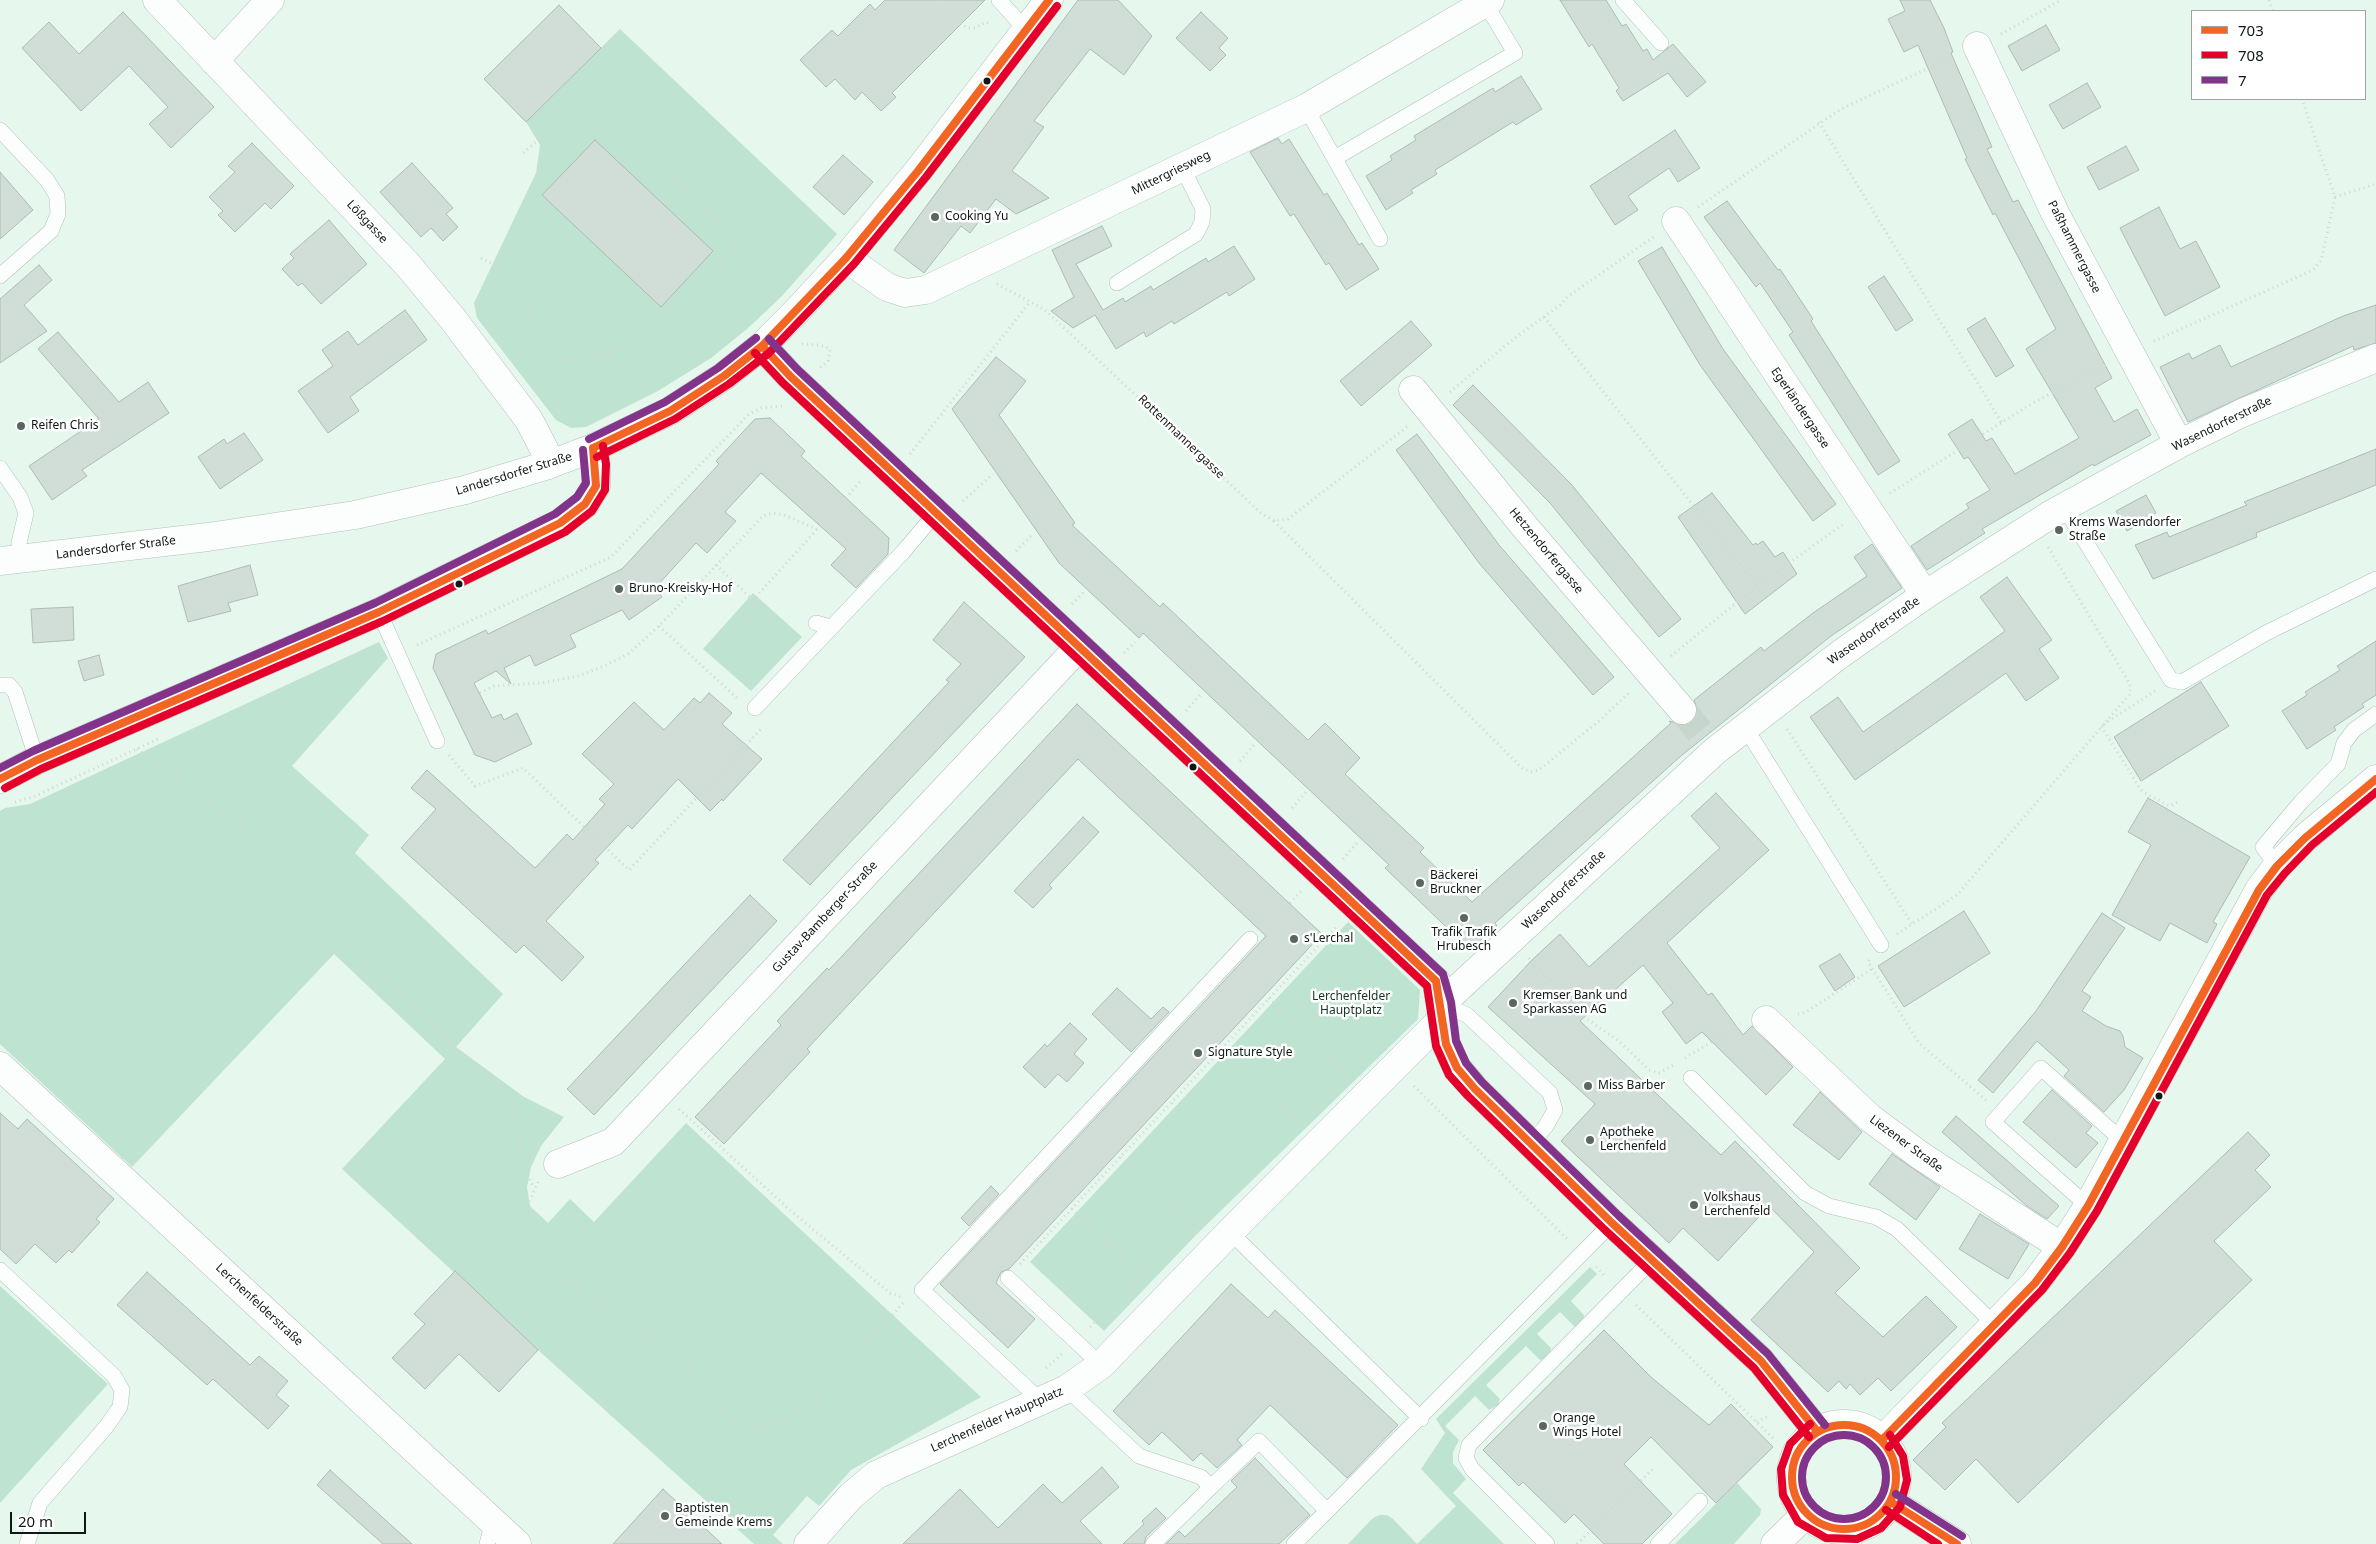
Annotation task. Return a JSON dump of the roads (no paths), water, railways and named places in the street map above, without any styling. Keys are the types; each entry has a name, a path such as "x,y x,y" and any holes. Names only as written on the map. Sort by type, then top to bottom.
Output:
{"street":[{"name":"Lößgasse","path":"157,0 407,264 452,318 530,420 544,449 548,465"},
{"path":"214,61 270,0"},
{"name":"Landersdorfer Straße","path":"10,560 208,537 355,515 465,490 548,465 593,448 670,411 724,376 762,346 846,258 918,171 1049,0"},
{"name":"Mittergriesweg","path":"846,258 887,287 905,293 926,290 1306,108 1487,1"},
{"name":"Paßhammergasse","path":"1977,46 2055,213 2179,444"},
{"name":"Egerländergasse","path":"1676,221 1924,595"},
{"path":"762,346 790,376 948,509 1078,648 1218,776 1355,907 1436,981 1446,1044 1457,1068 1475,1089 1530,1144 1761,1361 1817,1431"},
{"name":"Wasendorferstraße","path":"1441,1011 1511,939 1710,744 1745,727 1839,655 1924,595 2064,507 2179,444 2242,413 2376,358"},
{"name":"Hetzendorfergasse","path":"1413,390 1525,527 1682,710"},
{"path":"0,779 37,760 379,612 560,523 585,504 596,486 596,465 593,448"},
{"name":"Gustav-Bamberger-Straße","path":"558,1164 613,1142 1078,648"},
{"path":"1882,1440 2035,1283 2062,1247 2088,1206 2259,890 2277,866 2318,826 2376,779"},
{"name":"Lerchenfelder Hauptplatz","path":"808,1544 851,1496 876,1475 1033,1394 1067,1389 1101,1365 1441,1011"},
{"name":"Liezener Straße","path":"1766,1020 1877,1123 1929,1162 2062,1247"},
{"name":"Lerchenfelderstraße","path":"0,1066 490,1533 518,1544"},
{"path":"1840,1424 1863,1427 1882,1440 1894,1459 1897,1481 1891,1502 1875,1520 1854,1537 1828,1528 1805,1515 1793,1494 1791,1470 1799,1447 1817,1431 1840,1424"},
{"path":"1891,1502 1957,1544"},
{"path":"1775,1544 1805,1515"}],"lane":[{"path":"999,0 1026,30"},
{"path":"1624,0 1661,43"},
{"path":"1334,158 1515,53 1487,1"},
{"path":"1306,108 1380,239"},
{"path":"0,130 47,180 57,196 58,214 51,231 0,276"},
{"path":"1118,283 1196,234 1202,222 1203,209 1182,167"},
{"path":"0,468 20,497 26,512 20,535 10,560"},
{"path":"2064,507 2171,680 2182,682 2266,633 2376,579"},
{"path":"750,706 823,625 948,509"},
{"path":"379,612 437,741"},
{"path":"0,685 9,685 14,692 37,760"},
{"path":"2277,866 2263,848 2301,802 2338,764 2344,743 2354,730 2376,714"},
{"path":"1745,727 1881,945"},
{"path":"1033,1394 922,1290 1250,939"},
{"path":"1441,1011 1467,1015 1550,1093 1555,1110 1546,1126 1530,1144"},
{"path":"2088,1206 1993,1122 2041,1068 2123,1141"},
{"path":"1691,1078 1805,1193 1829,1206 1876,1217 1897,1229 1995,1325"},
{"path":"1294,1544 1421,1418 1612,1223"},
{"path":"1230,1232 1421,1418"},
{"path":"1547,1544 1472,1470 1466,1458 1469,1445 1652,1260"},
{"path":"0,1270 114,1376 122,1390 120,1407 106,1427 40,1503 27,1544"},
{"path":"1008,1278 1101,1365"},
{"path":"1067,1389 1138,1456 1201,1476 1211,1487"},
{"path":"1153,1544 1259,1441 1327,1511"},
{"path":"1658,1544 1700,1501"}],"tunnel":[{"path":"1682,710 1704,737"}],"place":[{"name":"Cooking Yu","path":"935,217"},
{"name":"Reifen Chris","path":"21,426"},
{"name":"Krems Wasendorfer Straße","path":"2059,530"},
{"name":"Bruno-Kreisky-Hof","path":"619,589"},
{"name":"Bäckerei Bruckner","path":"1420,883"},
{"name":"Trafik Trafik Hrubesch","path":"1464,918"},
{"name":"s'Lerchal","path":"1294,939"},
{"name":"Kremser Bank und Sparkassen AG","path":"1513,1003"},
{"name":"Signature Style","path":"1198,1053"},
{"name":"Miss Barber","path":"1588,1086"},
{"name":"Apotheke Lerchenfeld","path":"1590,1140"},
{"name":"Volkshaus Lerchenfeld","path":"1694,1205"},
{"name":"Orange Wings Hotel","path":"1543,1426"},
{"name":"Baptisten Gemeinde Krems","path":"665,1516"}]}
